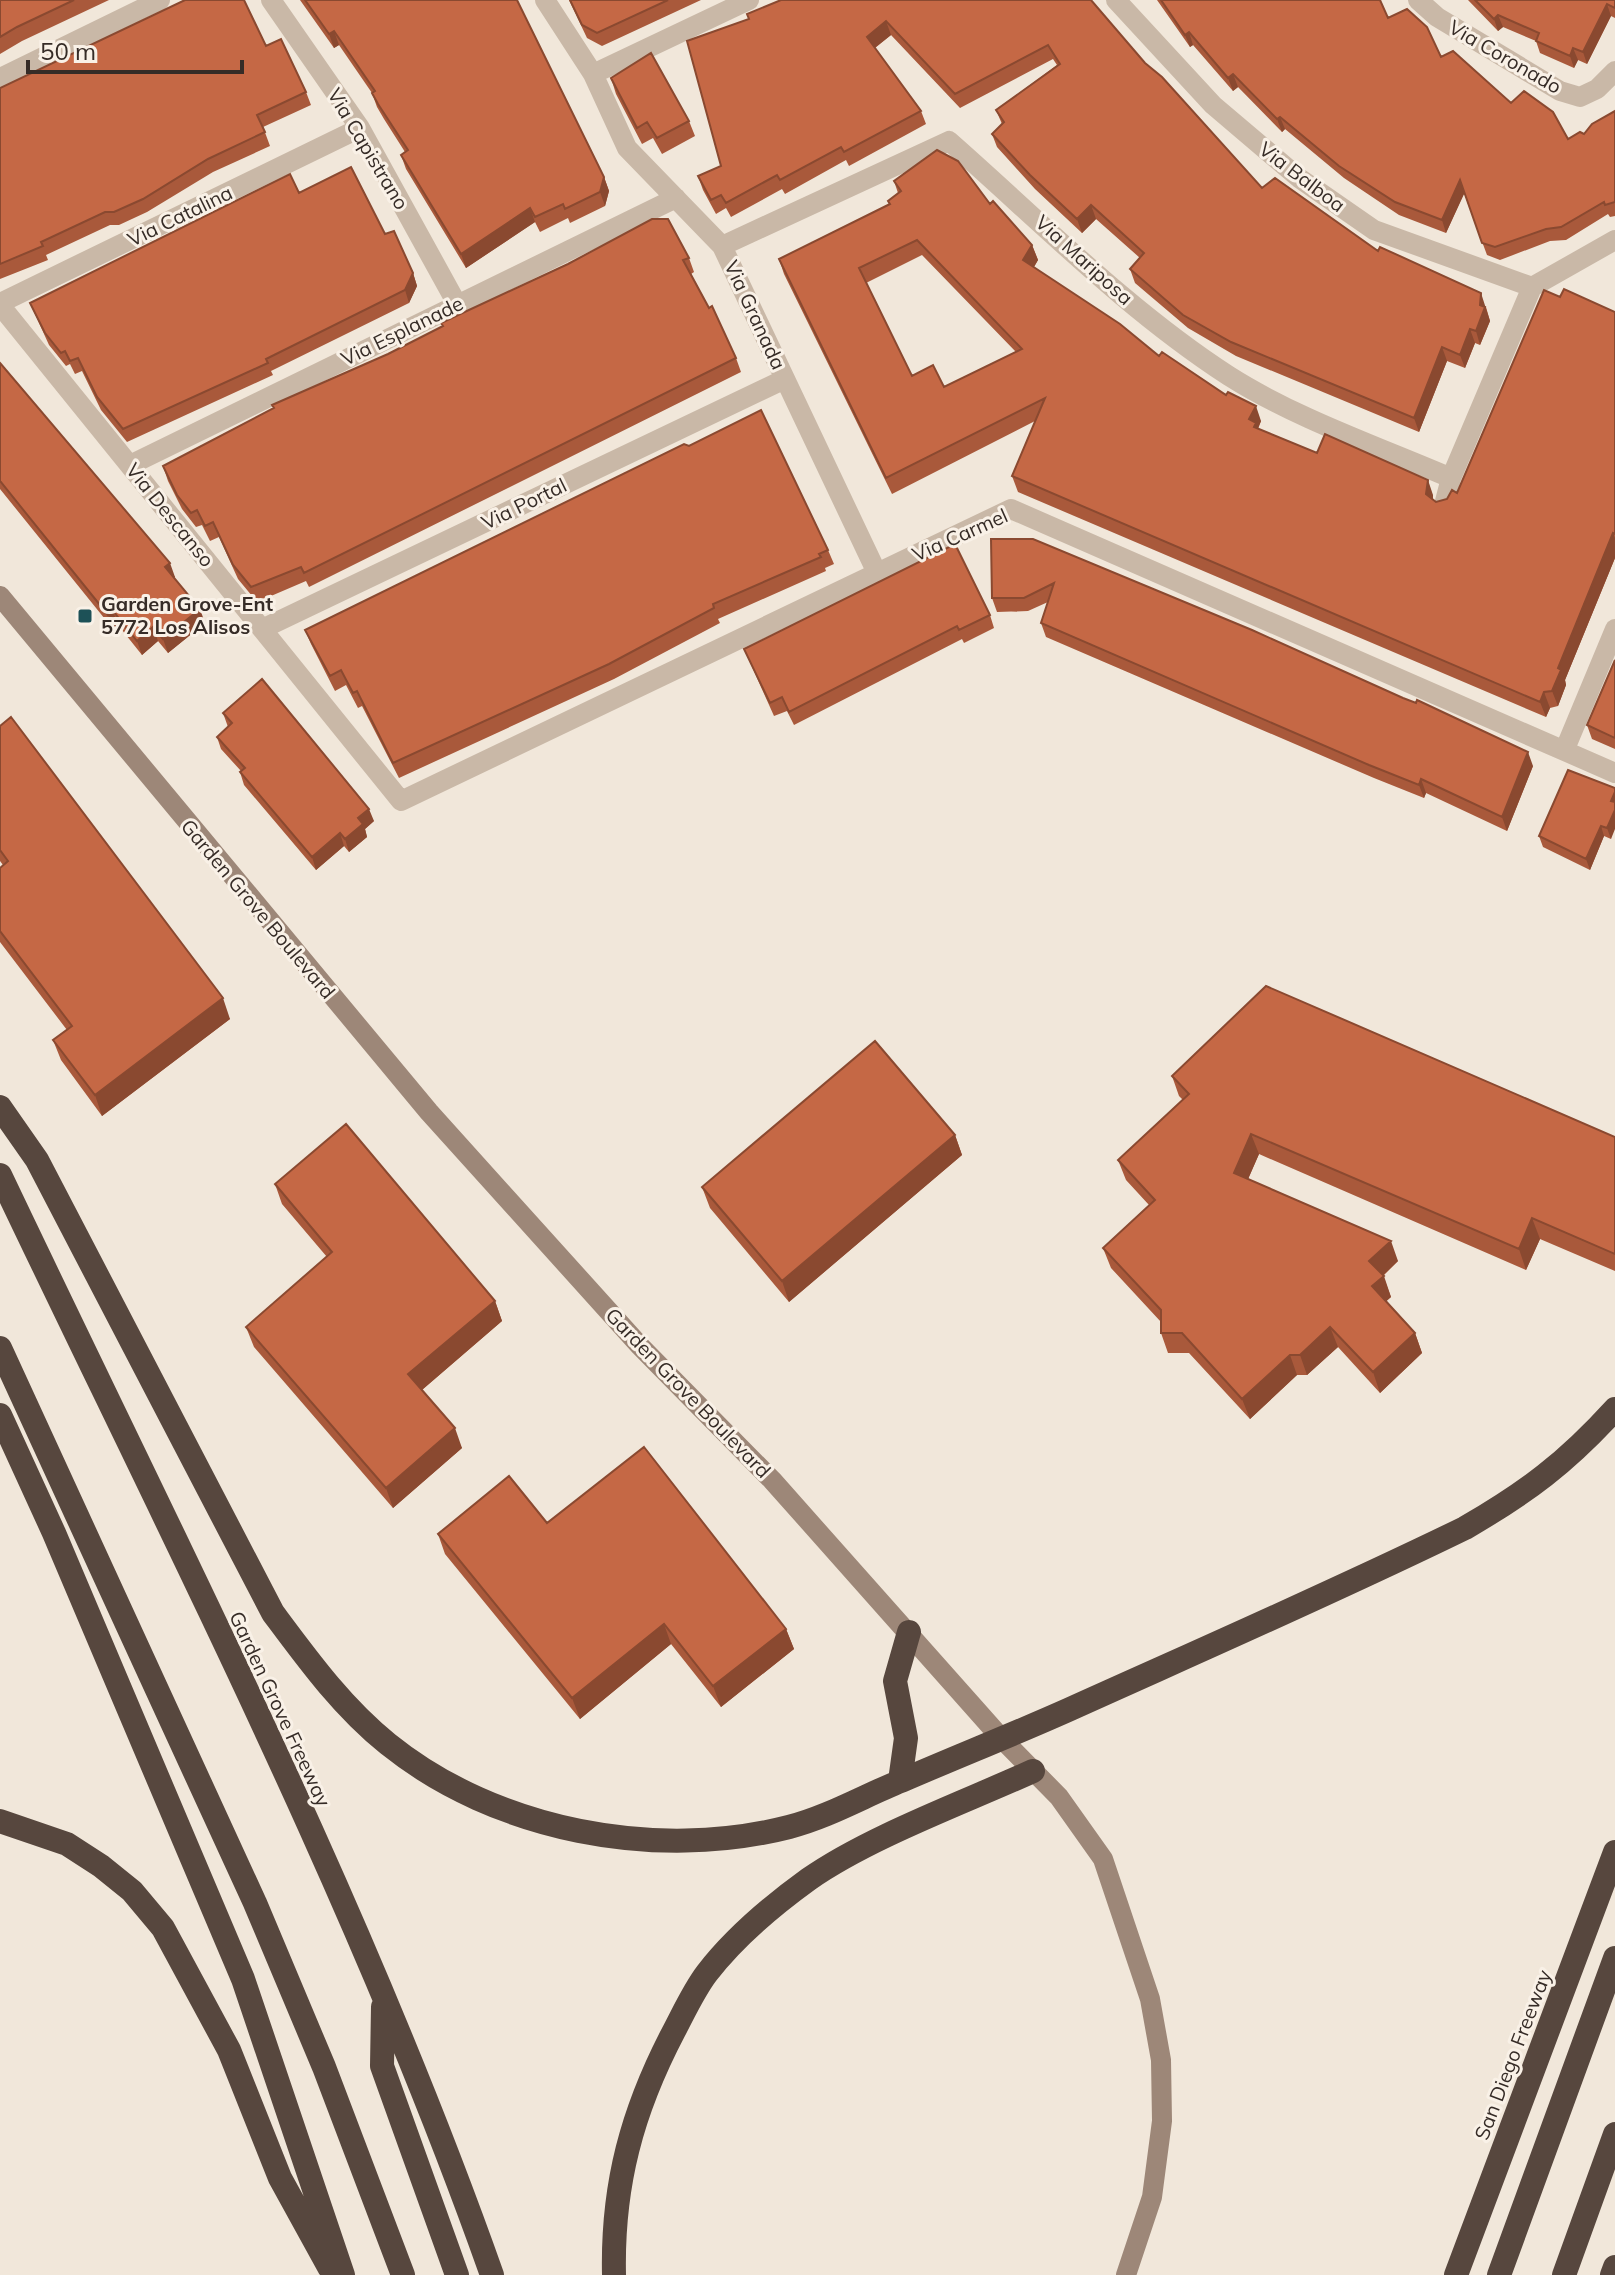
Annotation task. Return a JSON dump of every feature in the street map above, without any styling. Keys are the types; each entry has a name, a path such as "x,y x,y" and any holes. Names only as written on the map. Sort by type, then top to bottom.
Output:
{"highway":[{"path":"0,1107 37,1160 273,1613 314,1668 353,1712 390,1745 442,1779 507,1810 622,1839 677,1841 743,1838 793,1826 1002,1739 1465,1528 1527,1492 1571,1457 1615,1409"},
{"name":"Garden Grove Freeway","path":"0,1175 321,1850 383,1997 492,2275"},
{"path":"0,1348 255,1903 324,2067 403,2275"},
{"path":"0,1415 54,1533 243,1979 343,2275"},
{"path":"900,1781 906,1738 895,1681 909,1632"},
{"path":"614,2275 618,2183 633,2127 652,2073 707,1974 763,1916 811,1878 873,1844 1033,1771"},
{"path":"0,1821 67,1844 101,1866 132,1891 163,1928 229,2050 280,2178 333,2275"},
{"name":"San Diego Freeway","path":"1456,2275 1615,1852"},
{"path":"1499,2275 1615,1958"},
{"path":"383,1997 382,2066 457,2275"},
{"path":"1564,2275 1615,2134"},
{"path":"1612,2275 1615,2267"}],"main road":[{"name":"Garden Grove Boulevard","path":"0,596 429,1112 640,1346 772,1480 1002,1739 1059,1797 1103,1859 1150,1999 1161,2060 1162,2121 1152,2197 1126,2275"}],"street":[{"path":"0,78 160,0"},
{"name":"Via Capistrano","path":"271,0 360,128 457,304"},
{"name":"Via Granada","path":"545,0 593,74 627,148 722,246 877,573"},
{"path":"593,74 749,0"},
{"name":"Via Balboa","path":"1116,0 1213,105 1299,178 1374,230 1532,287"},
{"name":"Via Coronado","path":"1418,0 1437,17 1560,91 1580,97 1597,89 1615,71"},
{"name":"Via Catalina","path":"0,304 360,128"},
{"name":"Via Mariposa","path":"722,246 949,141 1155,323 1231,378 1451,478"},
{"name":"Via Esplanade","path":"130,465 676,198"},
{"path":"1444,505 1451,478 1532,287 1615,240"},
{"name":"Via Descanso","path":"0,304 401,801"},
{"name":"Via Portal","path":"262,629 785,379"},
{"name":"Via Carmel","path":"401,801 1011,509 1615,773"},
{"path":"1565,749 1615,629"}],"building":[{"path":"0,0 74,0 0,37"},
{"path":"185,0 244,0 266,46 281,39 306,92 257,115 265,132 208,159 143,199 114,212 105,212 41,242 43,246 0,264 0,88"},
{"path":"305,0 517,0 604,177 600,192 565,209 563,204 535,217 530,208 461,254 401,155 408,150 378,104 372,93 375,91 334,31 329,34"},
{"path":"570,0 668,0 597,33 582,25"},
{"path":"781,0 1091,0 1145,63 1162,77 1262,188 1275,178 1378,251 1380,247 1481,293 1480,305 1485,307 1476,331 1470,329 1460,355 1442,347 1414,418 1231,342 1183,315 1130,269 1144,253 1091,205 1077,219 992,134 1004,122 996,110 1060,64 1048,45 955,94 886,21 867,37 921,111 844,152 841,147 780,180 777,175 726,203 721,195 711,200 698,176 721,166 687,41 749,19 747,14"},
{"path":"1161,0 1380,0 1388,18 1407,9 1427,27 1441,57 1453,51 1511,103 1524,91 1553,112 1568,139 1580,132 1584,134 1592,124 1615,111 1615,202 1605,205 1604,202 1561,227 1546,229 1495,247 1482,243 1460,180 1442,220 1395,202 1339,166 1280,117 1277,119 1233,74 1228,78 1189,32 1185,35"},
{"path":"1475,0 1615,0 1615,8 1607,4 1583,52 1573,48 1570,56 1536,41 1539,33 1498,15 1494,19"},
{"path":"651,53 689,121 657,138 647,122 637,128 611,78"},
{"path":"937,150 958,161 990,204 993,201 1032,245 1023,260 1120,324 1159,356 1162,352 1226,395 1228,392 1256,406 1249,419 1256,423 1254,427 1317,453 1325,434 1428,480 1426,494 1436,502 1447,499 1452,490 1457,493 1544,290 1560,297 1564,289 1615,312 1615,534 1558,668 1561,670 1552,691 1544,692 1540,702 1012,476 1045,398 886,478 779,259 890,204 888,201 901,191 894,181","holes":["917,240 1022,349 944,387 933,365 912,376 859,268"]},
{"path":"351,167 385,234 394,231 413,273 405,290 266,359 268,363 123,429 97,397 78,358 70,361 65,351 61,353 45,333 30,303 290,174 299,193"},
{"path":"652,219 668,219 689,258 683,260 709,308 712,306 736,358 304,573 301,567 251,587 233,565 213,522 205,526 197,510 191,513 177,495 163,466 274,408 272,405 388,354 443,326 441,323 568,264"},
{"path":"0,363 170,563 165,567 200,609 163,639 153,627 137,641 113,611 108,615 0,481"},
{"path":"761,410 828,550 819,554 821,557 713,604 714,608 609,664 393,763 357,691 353,693 341,670 330,676 305,630 684,444 689,446"},
{"path":"991,539 1033,539 1252,630 1403,698 1416,703 1417,700 1528,752 1502,817 1421,779 1419,785 1369,765 1041,623 1054,583 1024,598 992,598"},
{"path":"955,544 990,615 959,630 957,626 789,712 782,697 770,703 744,649"},
{"path":"1615,660 1615,738 1587,725"},
{"path":"262,679 369,809 358,818 363,824 345,839 340,833 312,857 240,772 245,768 217,737 232,723 223,713"},
{"path":"11,717 223,998 95,1095 53,1040 72,1026 0,931 0,868 8,861 0,850 0,726"},
{"path":"1568,770 1615,788 1611,801 1615,802 1615,810 1607,828 1601,826 1586,859 1539,836"},
{"path":"1266,986 1615,1137 1615,1254 1532,1218 1519,1249 1251,1134 1234,1173 1391,1241 1369,1261 1384,1276 1372,1286 1415,1333 1373,1372 1330,1327 1300,1355 1290,1355 1242,1399 1182,1333 1161,1333 1161,1310 1103,1248 1155,1200 1118,1160 1189,1094 1172,1076"},
{"path":"875,1041 955,1135 782,1281 702,1187"},
{"path":"346,1124 495,1301 408,1374 455,1428 386,1488 246,1327 332,1252 275,1184"},
{"path":"644,1447 786,1629 713,1686 664,1624 572,1698 438,1534 509,1476 547,1523"}],"place":[{"name":"Garden Grove-Ent 5772 Los Alisos","path":"85,616"}]}
